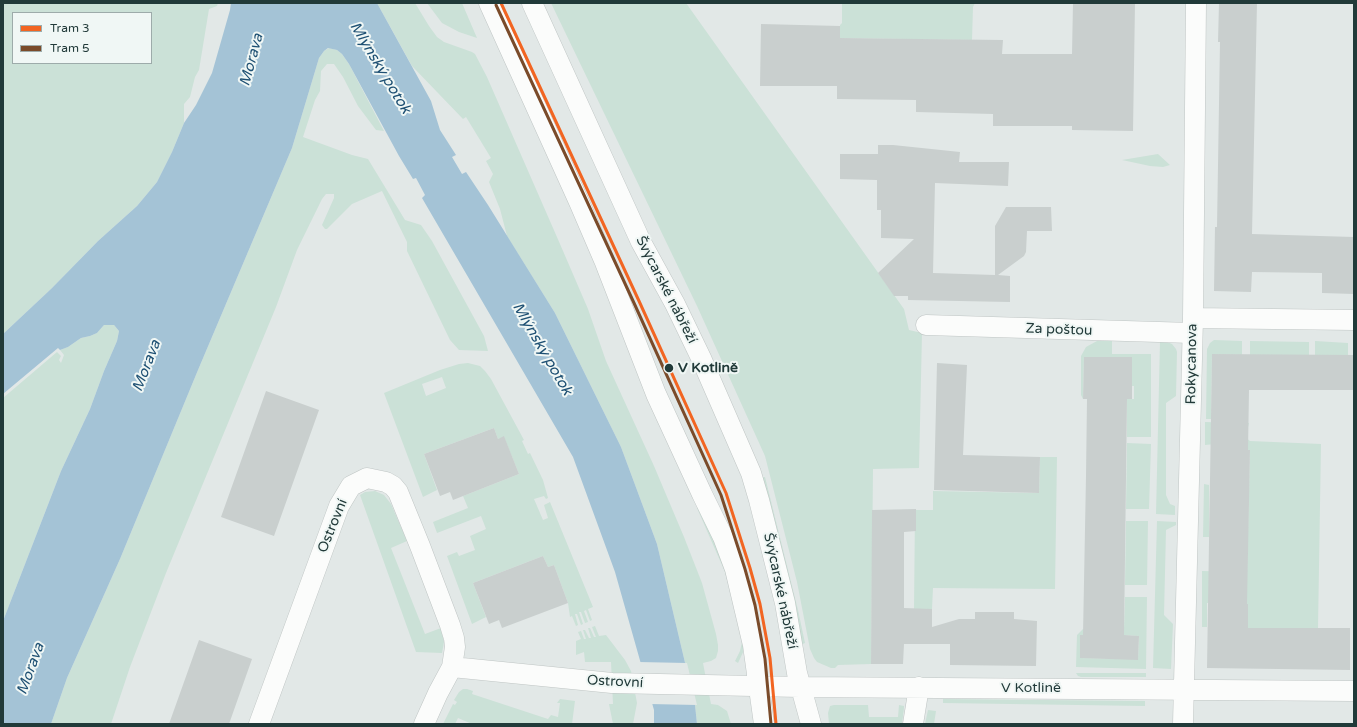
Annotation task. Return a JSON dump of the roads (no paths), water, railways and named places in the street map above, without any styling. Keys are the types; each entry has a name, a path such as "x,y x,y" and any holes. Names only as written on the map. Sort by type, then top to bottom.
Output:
{"street":[{"path":"489,3 580,202 656,394 702,494 724,537 735,569 753,645 760,685 764,724"},
{"name":"Švýcarské nábřeží","path":"532,3 641,242 675,304 701,358 751,473 756,486 785,603 800,686 811,724"},
{"name":"Rokycanova","path":"1182,724 1192,326 1196,3"},
{"name":"Za poštou","path":"926,325 1072,330 1354,320"},
{"name":"Ostrovní","path":"259,724 339,506 352,486 367,478 386,482 393,486 402,500 450,625 455,647 452,667 424,724"},
{"name":"Ostrovní","path":"452,667 612,683 707,684"},
{"name":"V Kotlině","path":"707,684 1354,691"},
{"path":"913,724 919,687"}],"water":[{"path":"231,3 377,3 431,101 440,130 456,155 452,157 462,174 466,172 488,205 555,313 621,447 657,544 695,705 697,724 654,724 654,710 615,572 573,457 422,198 425,195 416,178 413,179 399,156 349,64 337,50 328,48 319,58 292,148 120,559 67,678 51,724 3,724 3,621 61,471 90,409 117,341 119,331 114,325 104,325 97,333 81,338 68,347 60,350 58,348 3,394 3,334 52,288 98,241 137,206 157,182 184,123 196,105 212,73"}],"tram line":[{"name":"3","path":"501,3 726,493 760,604 770,658 776,724"},
{"name":"5","path":"496,5 721,495 755,605 765,659 771,724"}],"place":[{"name":"V Kotlině","path":"669,368"}],"water label":[{"name":"Morava","path":"252,60"},
{"name":"Mlýnský potok","path":"380,68"},
{"name":"Mlýnský potok","path":"542,349"},
{"name":"Morava","path":"147,366"},
{"name":"Morava","path":"31,669"}]}
